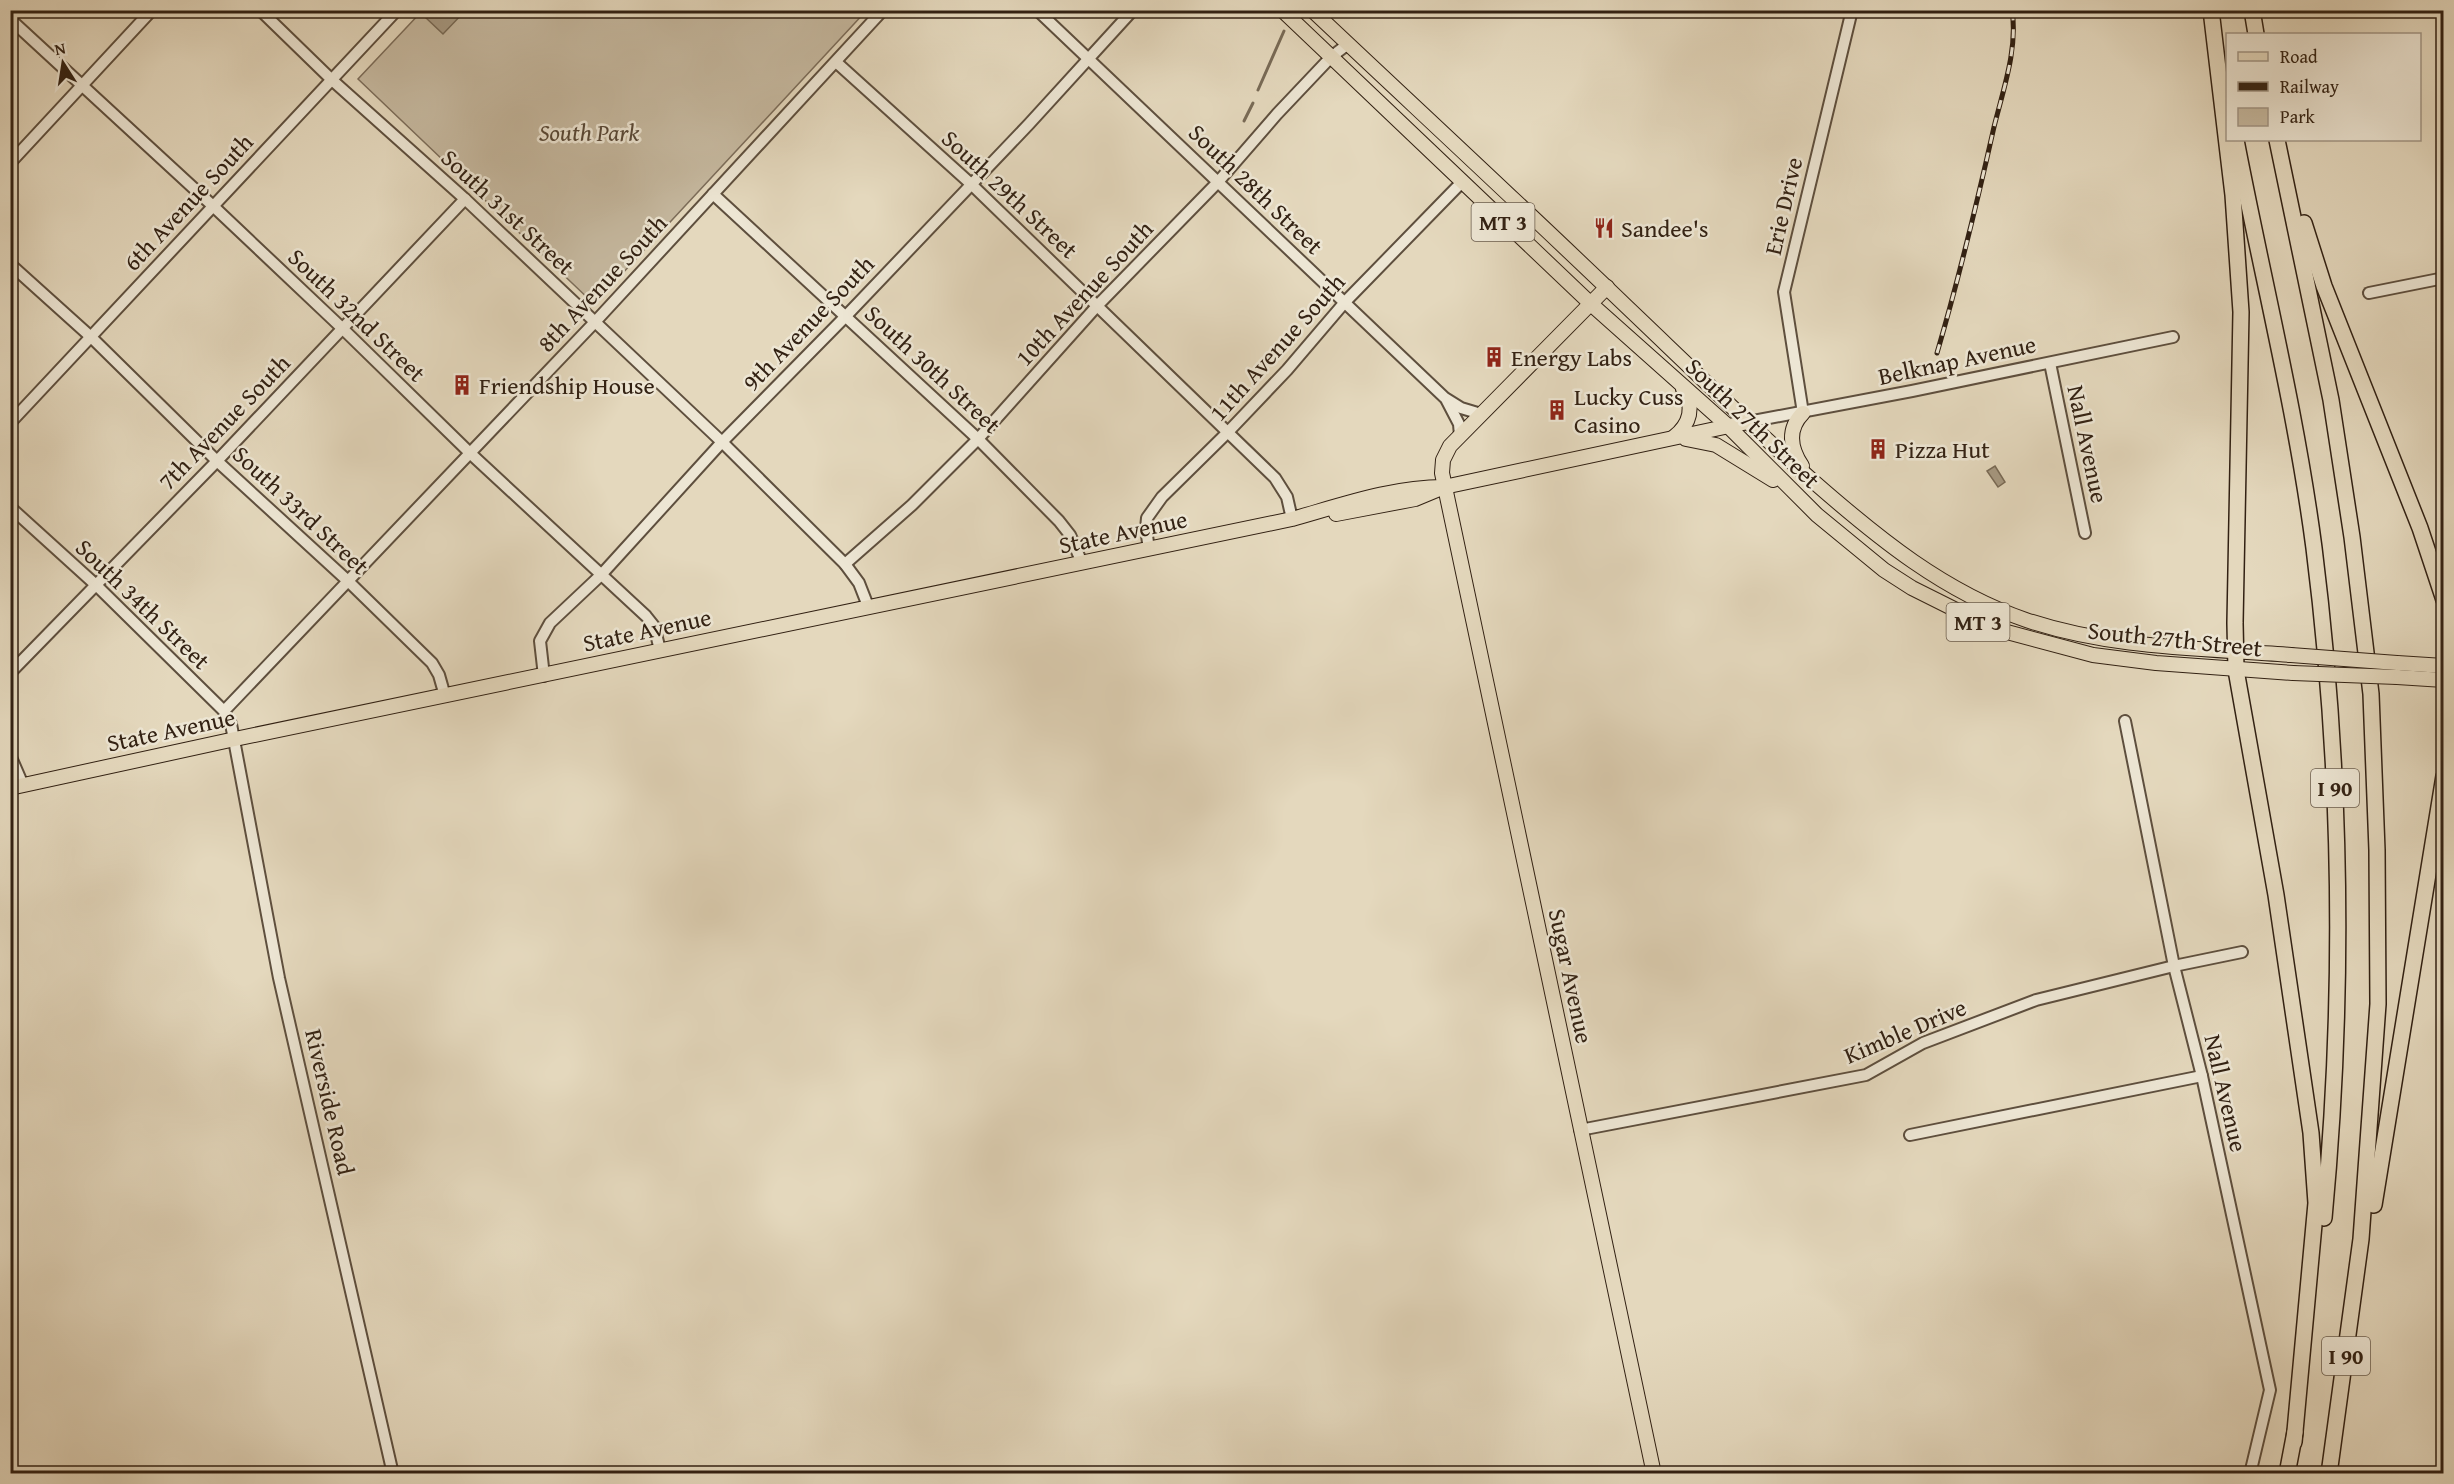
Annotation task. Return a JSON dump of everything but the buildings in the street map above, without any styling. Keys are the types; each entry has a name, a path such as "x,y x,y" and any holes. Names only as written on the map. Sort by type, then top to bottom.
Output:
{"highway":[{"path":"2211,10 2226,84"},
{"path":"2211,10 2226,136"},
{"path":"2252,10 2256,33"},
{"path":"2227,141 2233,195 2241,312 2236,670 2276,896 2311,1132 2316,1203 2294,1442"},
{"name":"I 90","path":"2236,141 2292,407 2313,547 2330,698 2338,851 2338,1009 2330,1162 2317,1295 2288,1473"},
{"name":"I 90","path":"2277,141 2331,400 2352,537 2371,694 2377,850 2378,1004 2361,1239 2330,1473"},
{"path":"2282,141 2306,232 2324,286 2420,528 2444,600"},
{"path":"2361,1239 2373,1208 2444,776"}],"main road":[{"name":"South 27th Street","path":"1282,10 1461,183 1591,304 1728,426 1817,515 1884,570 1952,610 1992,628 2093,655 2236,670 2293,673 2397,670"},
{"name":"South 27th Street","path":"1312,10 1748,422 1869,530 1909,560 1953,587 2027,621 2112,641 2160,647 2235,651"},
{"name":"Sugar Avenue","path":"1607,287 1450,446 1443,460 1444,487 1478,634 1580,1130 1654,1473"},
{"path":"1672,438 1683,429 1690,412 1689,400 1678,382"},
{"path":"1803,412 1794,426 1791,442 1809,478"},
{"name":"State Avenue","path":"17,786 868,606 1293,519 1376,508 1424,496 1444,487 1748,422"},
{"path":"1672,438 1697,440 1716,445 1800,499"},
{"name":"MT 3","path":"2235,651 2291,655 2397,670 2444,680"},
{"name":"MT 3","path":"2397,670 2444,666"}],"street":[{"path":"10,163 152,10"},
{"name":"South 31st Street","path":"260,10 332,80 465,199 722,442 845,564 859,583 868,606"},
{"name":"6th Avenue South","path":"10,423 397,10"},
{"name":"8th Avenue South","path":"224,711 596,322 883,10"},
{"name":"South 28th Street","path":"1037,10 1445,398 1461,408 1481,414"},
{"name":"9th Avenue South","path":"544,676 540,641 550,623 601,575 722,442 1029,124 1133,10"},
{"name":"Erie Drive","path":"1803,412 1784,292 1851,10"},
{"name":"South 32nd Street","path":"10,19 213,206 471,454 650,621 654,626 660,650"},
{"name":"10th Avenue South","path":"845,564 912,505 978,439 1097,306 1218,182 1277,114 1331,57 1348,44"},
{"name":"South 29th Street","path":"836,62 971,184 1228,432 1281,487 1287,497 1293,519"},
{"name":"11th Avenue South","path":"1149,549 1146,529 1152,509 1161,497 1228,432 1287,370 1345,302 1461,183"},
{"name":"South 30th Street","path":"712,194 978,439 1059,520 1070,535 1082,563"},
{"name":"7th Avenue South","path":"10,673 343,329 465,199"},
{"name":"South 33rd Street","path":"10,264 91,337 217,460 349,582 432,663 439,675 445,696"},
{"path":"2370,293 2444,278"},
{"name":"Belknap Avenue","path":"1748,422 2173,337"},
{"name":"Nall Avenue","path":"2049,363 2085,533"},
{"name":"South 28th Street","path":"1445,398 1456,416 1460,436"},
{"name":"South 34th Street","path":"10,507 96,585 224,711 235,739"},
{"name":"Nall Avenue","path":"2125,721 2174,966 2202,1076 2270,1390 2250,1473"},
{"name":"Riverside Road","path":"235,739 279,978 393,1473"},
{"path":"10,755 17,786"},
{"name":"Kimble Drive","path":"1580,1130 1866,1075 1923,1043 2036,1000 2242,952"},
{"path":"1910,1135 2202,1076"}],"green space":[{"name":"South Park","path":"422,11 866,11 594,304 358,79"}],"shaded area":[{"path":"431,11 465,11 443,34 425,17"},
{"path":"1995,466 2005,482 1998,487 1987,471"}],"waterway":[{"path":"1258,90 1284,31"},
{"path":"1244,121 1253,103"}],"railway":[{"path":"1937,353 2009,69 2013,40 2012,10"}],"place":[{"name":"Sandee's","path":"1604,228"},
{"name":"Energy Labs","path":"1494,357"},
{"name":"Friendship House","path":"462,385"},
{"name":"Lucky Cuss Casino","path":"1557,410"},
{"name":"Pizza Hut","path":"1878,449"}]}
